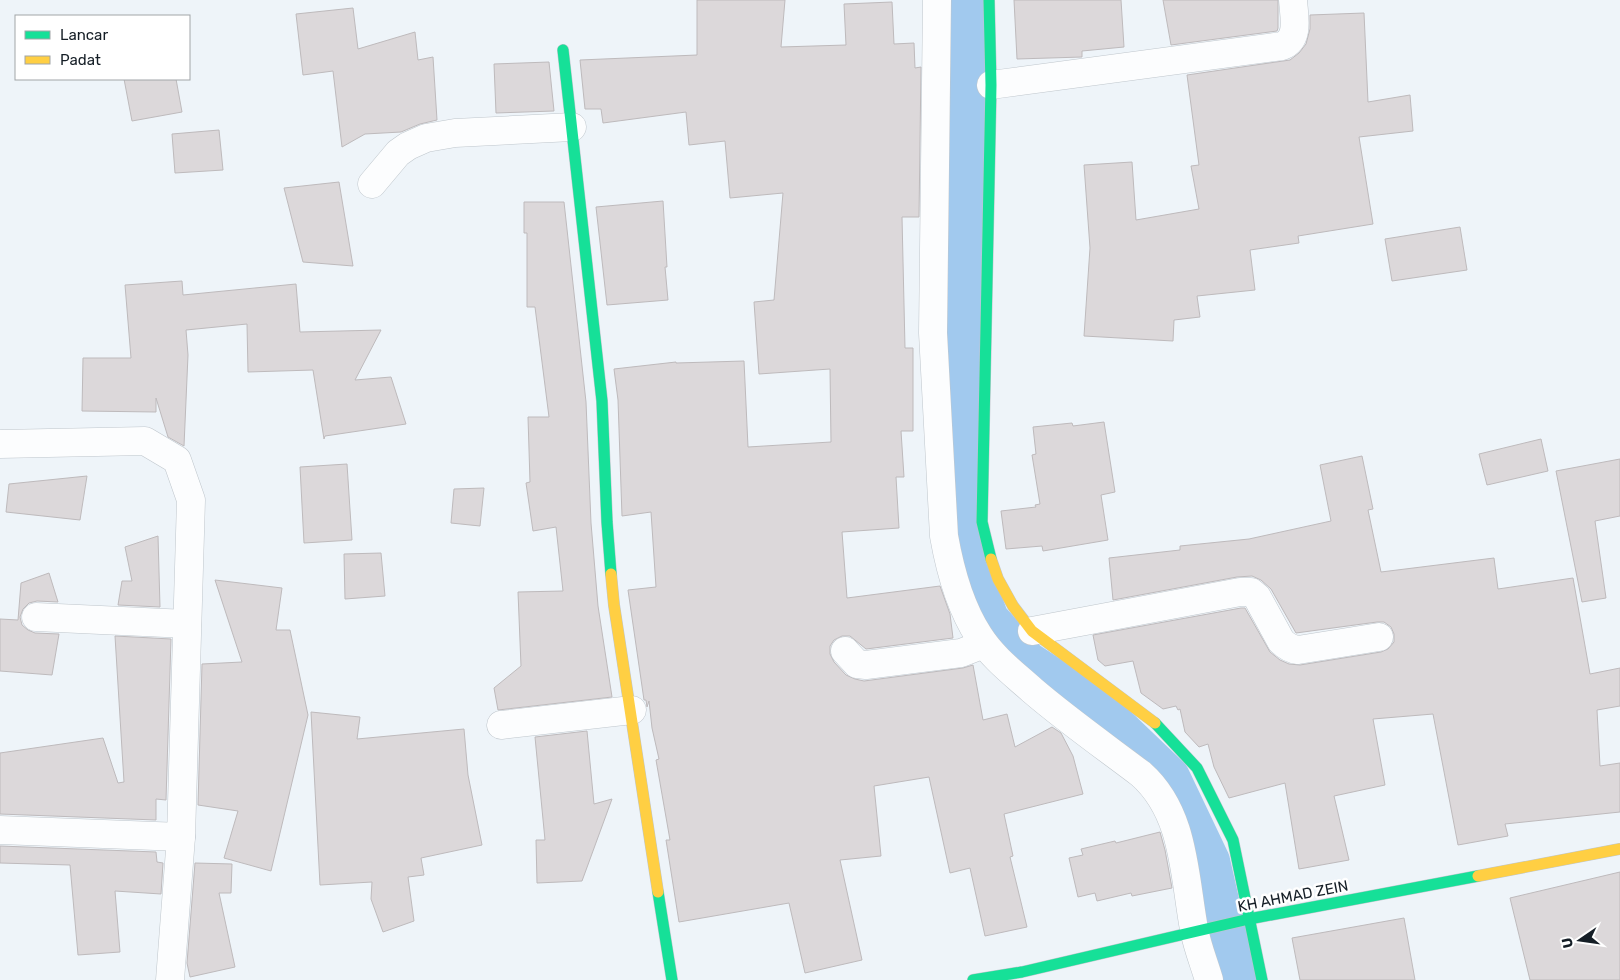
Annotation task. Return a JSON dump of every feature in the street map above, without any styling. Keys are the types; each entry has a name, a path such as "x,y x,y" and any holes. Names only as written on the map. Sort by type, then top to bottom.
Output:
{"street":[{"path":"937,0 934,333 944,536 949,566 964,607 978,634 984,644 1002,664 1052,706 1154,785 1177,829 1209,980"},
{"path":"989,0 991,85 982,522 988,551 998,579 1013,606 1032,631 1158,725 1197,768 1233,840 1262,980"},
{"path":"991,85 1282,46 1290,43 1295,30 1293,0"},
{"path":"563,50 602,401 607,522 614,605 632,710 672,980"},
{"path":"372,184 398,153 426,138 455,133 572,127"},
{"path":"0,444 145,442 176,460 191,500 181,837 170,980"},
{"path":"1032,631 1240,592 1251,592 1257,597 1280,641 1286,647 1298,650 1379,637"},
{"path":"36,617 187,624"},
{"path":"845,651 856,664 866,665 961,654 984,644"},
{"path":"501,725 632,710"},
{"path":"0,830 181,837"},
{"name":"KH AHMAD ZEIN","path":"973,980 1022,976 1199,930 1249,919 1620,849"}],"building":[{"path":"697,0 785,0 781,47 846,45 844,4 892,2 894,44 914,43 915,68 921,67 919,217 902,217 905,348 913,348 913,431 901,431 904,477 896,477 899,528 842,532 847,598 940,586 950,614 953,638 866,649 850,636 842,636 834,640 830,646 830,654 834,662 846,675 864,681 963,668 973,665 983,720 1007,714 1015,747 1052,727 1061,733 1073,756 1083,794 1004,814 1013,856 1010,857 1027,927 985,936 970,868 950,873 929,777 874,786 881,856 840,860 862,960 805,973 789,903 679,922 666,840 670,840 656,760 659,759 652,728 649,701 647,707 646,700 644,700 628,590 656,587 651,512 622,516 618,400 614,369 676,362 744,361 748,447 831,442 830,369 759,374 754,302 774,300 783,193 730,198 725,141 689,145 686,112 603,123 601,109 585,109 580,60 697,55"},
{"path":"1014,0 1121,0 1124,47 1082,51 1082,57 1017,59"},
{"path":"1163,0 1278,0 1278,28 1277,31 1171,45"},
{"path":"353,8 358,49 415,32 418,60 433,57 437,120 420,124 401,132 365,134 342,147 333,71 303,75 296,14"},
{"path":"1364,13 1368,102 1410,95 1413,131 1359,137 1373,224 1298,236 1299,243 1250,250 1255,290 1197,296 1200,317 1174,320 1173,341 1084,336 1090,248 1084,165 1132,162 1136,220 1199,209 1191,166 1199,165 1187,75 1290,60 1306,44 1310,29 1310,15"},
{"path":"549,62 554,111 496,113 494,64"},
{"path":"124,80 176,80 182,112 132,121"},
{"path":"219,130 223,170 175,173 172,134"},
{"path":"339,182 353,266 303,262 284,188"},
{"path":"663,201 668,300 607,305 596,207"},
{"path":"524,202 564,202 586,402 591,523 598,606 612,697 498,710 494,688 521,666 518,592 563,591 556,527 533,531 526,483 530,482 528,417 549,417 535,307 527,307 527,233 524,233"},
{"path":"1460,227 1467,270 1392,281 1385,239"},
{"path":"182,281 183,295 296,284 300,332 381,330 355,380 391,377 406,424 325,436 324,439 313,370 248,372 247,324 186,330 188,355 184,446 168,437 156,398 156,412 82,411 83,358 131,358 125,285"},
{"path":"1104,422 1115,492 1101,495 1108,540 1043,551 1042,546 1006,549 1001,511 1036,507 1035,505 1040,504 1032,455 1036,454 1033,427 1072,423 1073,426"},
{"path":"1541,439 1548,471 1487,485 1479,454"},
{"path":"1362,456 1373,509 1368,510 1381,572 1494,558 1498,589 1573,578 1590,674 1620,668 1620,706 1597,710 1600,766 1620,763 1620,812 1505,824 1508,836 1458,845 1433,714 1373,719 1385,785 1334,796 1349,860 1299,869 1285,783 1229,798 1214,767 1208,744 1199,747 1185,732 1180,709 1178,710 1176,706 1163,709 1141,693 1133,661 1105,666 1098,660 1093,635 1241,608 1245,608 1270,652 1289,664 1300,665 1381,652 1388,649 1394,642 1394,634 1391,627 1384,622 1296,633 1271,589 1261,580 1252,576 1237,577 1113,600 1109,558 1180,550 1180,546 1249,539 1331,521 1320,465"},
{"path":"1620,459 1620,516 1595,521 1606,598 1582,602 1556,471"},
{"path":"347,464 352,540 304,543 300,467"},
{"path":"87,476 80,520 6,512 9,484"},
{"path":"484,488 480,526 451,523 454,489"},
{"path":"158,536 160,607 118,605 122,581 132,581 125,547"},
{"path":"381,553 385,596 345,599 344,554"},
{"path":"49,573 58,602 37,601 29,603 23,609 20,617 22,625 28,630 35,633 59,634 52,675 0,671 0,619 18,620 21,583"},
{"path":"215,580 282,588 276,630 290,630 308,715 271,871 224,858 238,811 198,805 202,664 242,662"},
{"path":"115,636 171,639 166,800 156,799 156,820 0,814 0,753 103,738 118,783 124,782"},
{"path":"311,712 360,717 357,739 464,729 468,775 482,845 421,858 424,875 408,877 414,921 383,932 371,899 372,882 320,885"},
{"path":"587,731 594,804 612,799 582,881 537,883 536,840 545,840 535,737"},
{"path":"1160,832 1172,888 1132,896 1131,893 1097,901 1095,893 1078,897 1069,858 1083,855 1081,849"},
{"path":"0,846 156,852 157,862 163,863 161,894 115,891 120,952 78,955 70,865 0,863"},
{"path":"195,863 232,864 231,893 219,893 235,967 190,977 187,963"},
{"path":"1620,872 1620,980 1530,980 1510,898"},
{"path":"1404,918 1415,980 1300,980 1292,938"}],"waterway":[{"path":"966,0 964,552 989,619 1027,661 1097,707 1170,777 1210,861 1237,980"}],"traffic: fast":[{"path":"989,0 991,85 982,522 991,559"},
{"path":"563,50 602,401 611,574"},
{"path":"1155,723 1197,768 1233,840 1262,980"},
{"path":"973,980 1022,972 1249,919 1478,876"},
{"path":"658,892 672,980"}],"traffic: slow":[{"path":"991,559 998,579 1013,606 1032,631 1155,723"},
{"path":"611,574 614,605 658,892"},
{"path":"1478,876 1620,849"}]}
